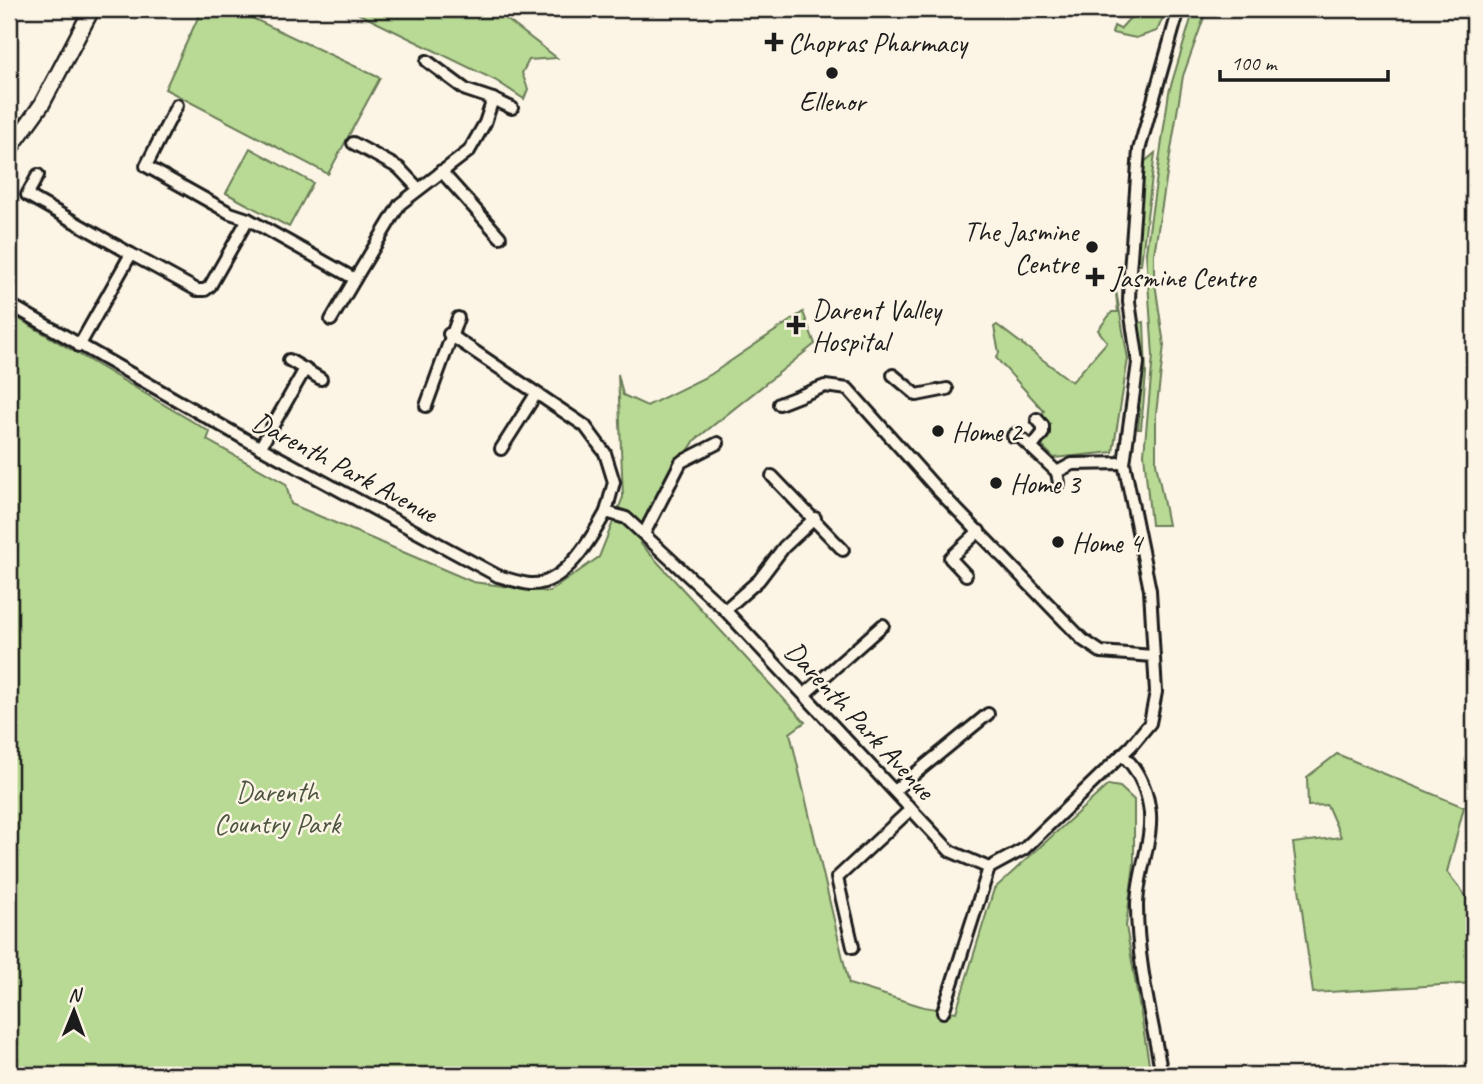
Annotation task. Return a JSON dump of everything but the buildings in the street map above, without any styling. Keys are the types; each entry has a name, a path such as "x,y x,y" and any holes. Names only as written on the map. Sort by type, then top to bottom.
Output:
{"street":[{"path":"9,150 42,104 92,9"},
{"path":"943,1012 989,868 1024,849 1145,732 1153,714 1156,695 1147,575 1124,463 1138,363 1129,297 1139,152 1179,9"},
{"path":"427,61 466,90 512,108"},
{"path":"331,320 392,214 417,187 468,151 485,123 494,99"},
{"path":"177,106 146,166 355,279"},
{"path":"353,143 401,169 417,187"},
{"path":"441,171 500,237"},
{"path":"38,175 27,195 198,291 210,286 248,219"},
{"path":"79,346 131,254"},
{"name":"Darenth Park Avenue","path":"9,304 260,448 498,576 533,584 563,571 581,555 606,512 626,518 645,532 726,610 950,851 989,868"},
{"path":"426,406 449,334 458,318"},
{"path":"449,334 585,426 605,453 614,482 606,512"},
{"path":"289,360 321,379"},
{"path":"260,448 304,369"},
{"path":"893,375 917,395 947,389"},
{"path":"779,404 825,386 848,389 935,487 1096,650 1128,656 1153,656"},
{"path":"501,449 536,394"},
{"path":"1037,419 1043,427 1043,433 1021,439 1058,477 1072,464 1124,463"},
{"path":"645,532 681,463 718,443"},
{"path":"772,476 843,550"},
{"path":"726,610 760,580 784,547 815,518"},
{"path":"966,575 950,558 979,531"},
{"path":"806,694 883,625"},
{"path":"895,790 988,714"},
{"path":"1122,755 1135,770 1149,807 1149,831 1139,872 1137,914 1162,1075"},
{"path":"853,947 837,878 911,809"}],"green space":[{"path":"202,9 233,9 380,78 328,174 165,89"},
{"path":"349,9 493,9 557,58 529,60 522,73 528,89 524,99 495,80"},
{"path":"1138,9 1167,9 1157,31 1136,38 1112,33 1114,26 1120,29"},
{"path":"1194,9 1207,9 1183,76 1154,254 1154,276 1164,345 1156,414 1156,463 1168,525 1151,525 1144,454 1153,356 1146,252 1169,92"},
{"path":"250,148 313,183 289,227 226,193"},
{"path":"1155,153 1140,265 1134,264 1142,164"},
{"path":"1115,285 1128,359 1113,452 1054,458 1042,446 1047,432 1040,416 1044,411 996,358 999,353 994,327 997,325 1072,382 1107,342 1098,330 1112,312 1118,312"},
{"name":"Darenth Country Park","path":"803,312 815,344 695,440 649,515 640,543 805,722 790,733 849,984 924,1007 956,1012 994,889 1108,785 1120,787 1134,800 1134,864 1126,926 1151,1075 9,1075 9,313 210,432 207,440 286,484 291,504 473,582 549,592 599,557 623,497 618,374 623,395 647,406 710,375"},
{"path":"1144,322 1146,374 1141,429 1138,429 1140,408 1136,407 1142,364 1138,323"},
{"path":"1337,754 1464,807 1447,872 1474,906 1474,983 1313,993 1293,843 1341,837 1327,805 1308,806 1307,777"}],"place":[{"name":"Chopras Pharmacy","path":"774,42"},
{"name":"Ellenor","path":"832,73"},
{"name":"The Jasmine Centre","path":"1092,247"},
{"name":"Jasmine Centre","path":"1095,277"},
{"name":"Darent Valley Hospital","path":"796,325"},
{"name":"Home 2","path":"938,431"},
{"name":"Home 3","path":"996,483"},
{"name":"Home 4","path":"1058,542"}]}
